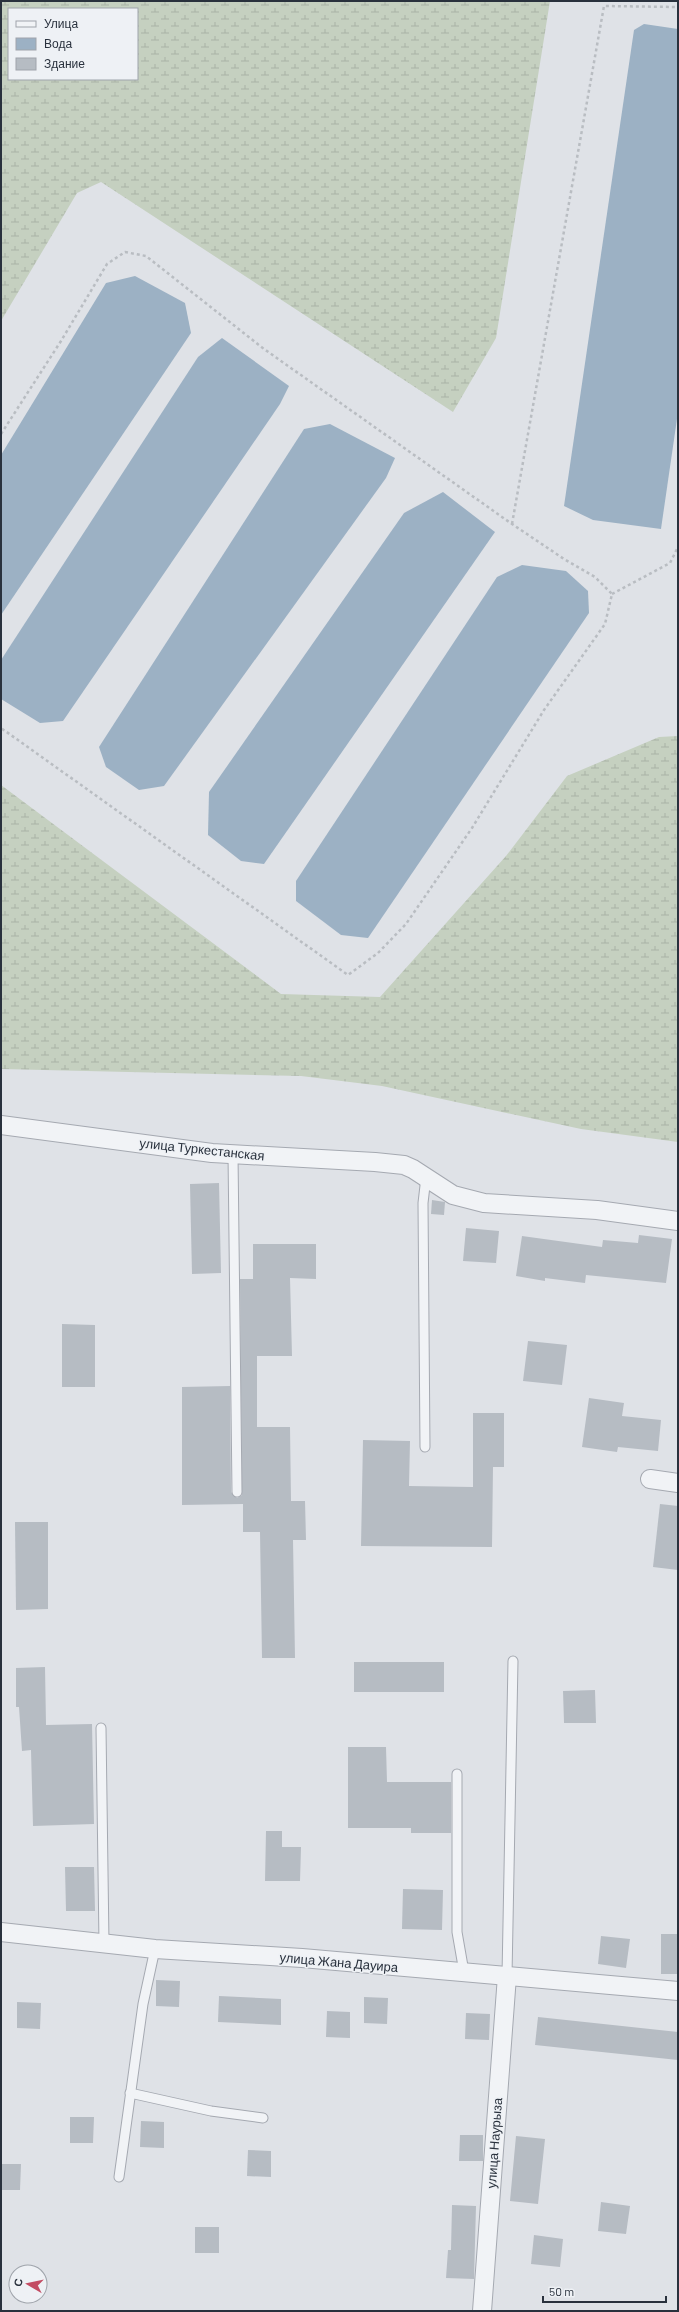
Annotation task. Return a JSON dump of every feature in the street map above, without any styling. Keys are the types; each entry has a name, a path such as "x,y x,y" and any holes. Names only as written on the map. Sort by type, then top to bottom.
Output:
{"street":[{"name":"улица Туркестанская","path":"1,1125 233,1154 368,1161 404,1165 426,1177"},
{"path":"426,1177 453,1195 484,1203 597,1210 678,1221"},
{"path":"650,1479 678,1483"},
{"name":"улица Жана Дауира","path":"1,1932 155,1949 464,1972 678,1991"},
{"name":"улица Наурыза","path":"482,2311 507,1976"}],"lane":[{"path":"233,1154 237,1492"},
{"path":"425,1446 423,1203 426,1177"},
{"path":"507,1976 513,1661"},
{"path":"101,1728 104,1943"},
{"path":"457,1774 457,1932 464,1972"},
{"path":"119,2177 143,2004 155,1949"},
{"path":"130,2093 211,2111 263,2118"}],"path":[{"path":"512,524 604,6 678,7"},
{"path":"1,434 61,341 107,264 125,252 146,256 264,348 512,524 564,559 595,577 612,594"},
{"path":"1,728 348,975 378,953 406,924 472,828 544,710 605,624 612,594 670,563 678,547"}],"green space":[{"path":"1,1 550,1 496,338 453,412 101,182 77,193 1,321"},
{"path":"678,736 678,1142 581,1129 382,1086 301,1076 1,1069 1,785 281,994 380,997 506,856 567,776 659,737"}],"water":[{"path":"644,24 678,29 678,412 661,529 593,520 564,506 634,30"},
{"path":"135,276 185,303 191,333 1,615 1,455 106,283"},
{"path":"222,338 289,386 280,404 63,721 40,723 1,699 1,660 198,357"},
{"path":"330,424 395,458 386,478 164,786 139,790 106,767 99,747 304,429"},
{"path":"443,492 495,532 264,864 241,861 208,835 209,792 404,513"},
{"path":"522,565 566,571 588,591 589,613 368,938 341,935 296,901 296,881 497,577"}],"building":[{"path":"219,1183 221,1273 192,1274 190,1184"},
{"path":"432,1200 445,1202 444,1215 431,1214"},
{"path":"466,1228 499,1231 496,1263 463,1261"},
{"path":"639,1235 672,1239 666,1283 586,1275 585,1283 545,1278 545,1281 516,1276 522,1236 602,1247 603,1240 638,1243"},
{"path":"253,1244 316,1244 316,1279 290,1278 292,1356 257,1356 257,1427 290,1427 291,1501 305,1501 306,1540 293,1540 295,1658 262,1658 260,1532 243,1532 243,1504 182,1505 182,1387 230,1386 231,1492 237,1498 242,1495 240,1279 253,1279"},
{"path":"62,1324 95,1325 95,1387 62,1387"},
{"path":"528,1341 567,1345 562,1385 523,1381"},
{"path":"589,1398 624,1403 622,1416 661,1420 658,1451 618,1447 617,1452 582,1447"},
{"path":"473,1413 504,1413 504,1467 493,1467 492,1547 361,1546 363,1440 410,1441 409,1486 473,1487"},
{"path":"660,1504 678,1506 678,1570 653,1567"},
{"path":"15,1522 48,1522 48,1609 16,1610"},
{"path":"354,1662 444,1662 444,1692 354,1692"},
{"path":"45,1667 46,1725 92,1724 94,1824 33,1826 31,1750 22,1751 19,1707 16,1707 16,1668"},
{"path":"595,1690 596,1723 564,1723 563,1691"},
{"path":"348,1747 386,1747 387,1782 451,1782 451,1833 411,1833 411,1828 348,1828"},
{"path":"266,1831 282,1831 282,1847 301,1847 300,1881 265,1881"},
{"path":"65,1867 94,1867 95,1911 66,1911"},
{"path":"403,1889 443,1890 442,1930 402,1929"},
{"path":"661,1934 678,1934 678,1974 661,1974"},
{"path":"601,1936 630,1939 626,1968 598,1964"},
{"path":"156,1980 180,1981 179,2007 156,2006"},
{"path":"219,1996 281,1999 281,2025 218,2022"},
{"path":"364,1997 388,1998 387,2024 364,2023"},
{"path":"17,2002 41,2003 40,2029 17,2028"},
{"path":"327,2011 350,2012 350,2038 326,2037"},
{"path":"466,2013 490,2014 489,2040 465,2039"},
{"path":"538,2017 678,2032 678,2060 535,2045"},
{"path":"70,2117 94,2117 93,2143 70,2143"},
{"path":"141,2121 164,2122 164,2148 140,2147"},
{"path":"460,2135 483,2135 483,2161 459,2161"},
{"path":"516,2136 545,2139 538,2204 510,2201"},
{"path":"248,2150 271,2151 271,2177 247,2176"},
{"path":"1,2164 21,2164 20,2190 1,2190"},
{"path":"601,2202 630,2206 626,2234 598,2231"},
{"path":"452,2205 476,2206 474,2279 446,2278 448,2250 451,2250"},
{"path":"195,2227 219,2227 219,2253 195,2253"},
{"path":"534,2235 563,2239 560,2267 531,2264"}]}
